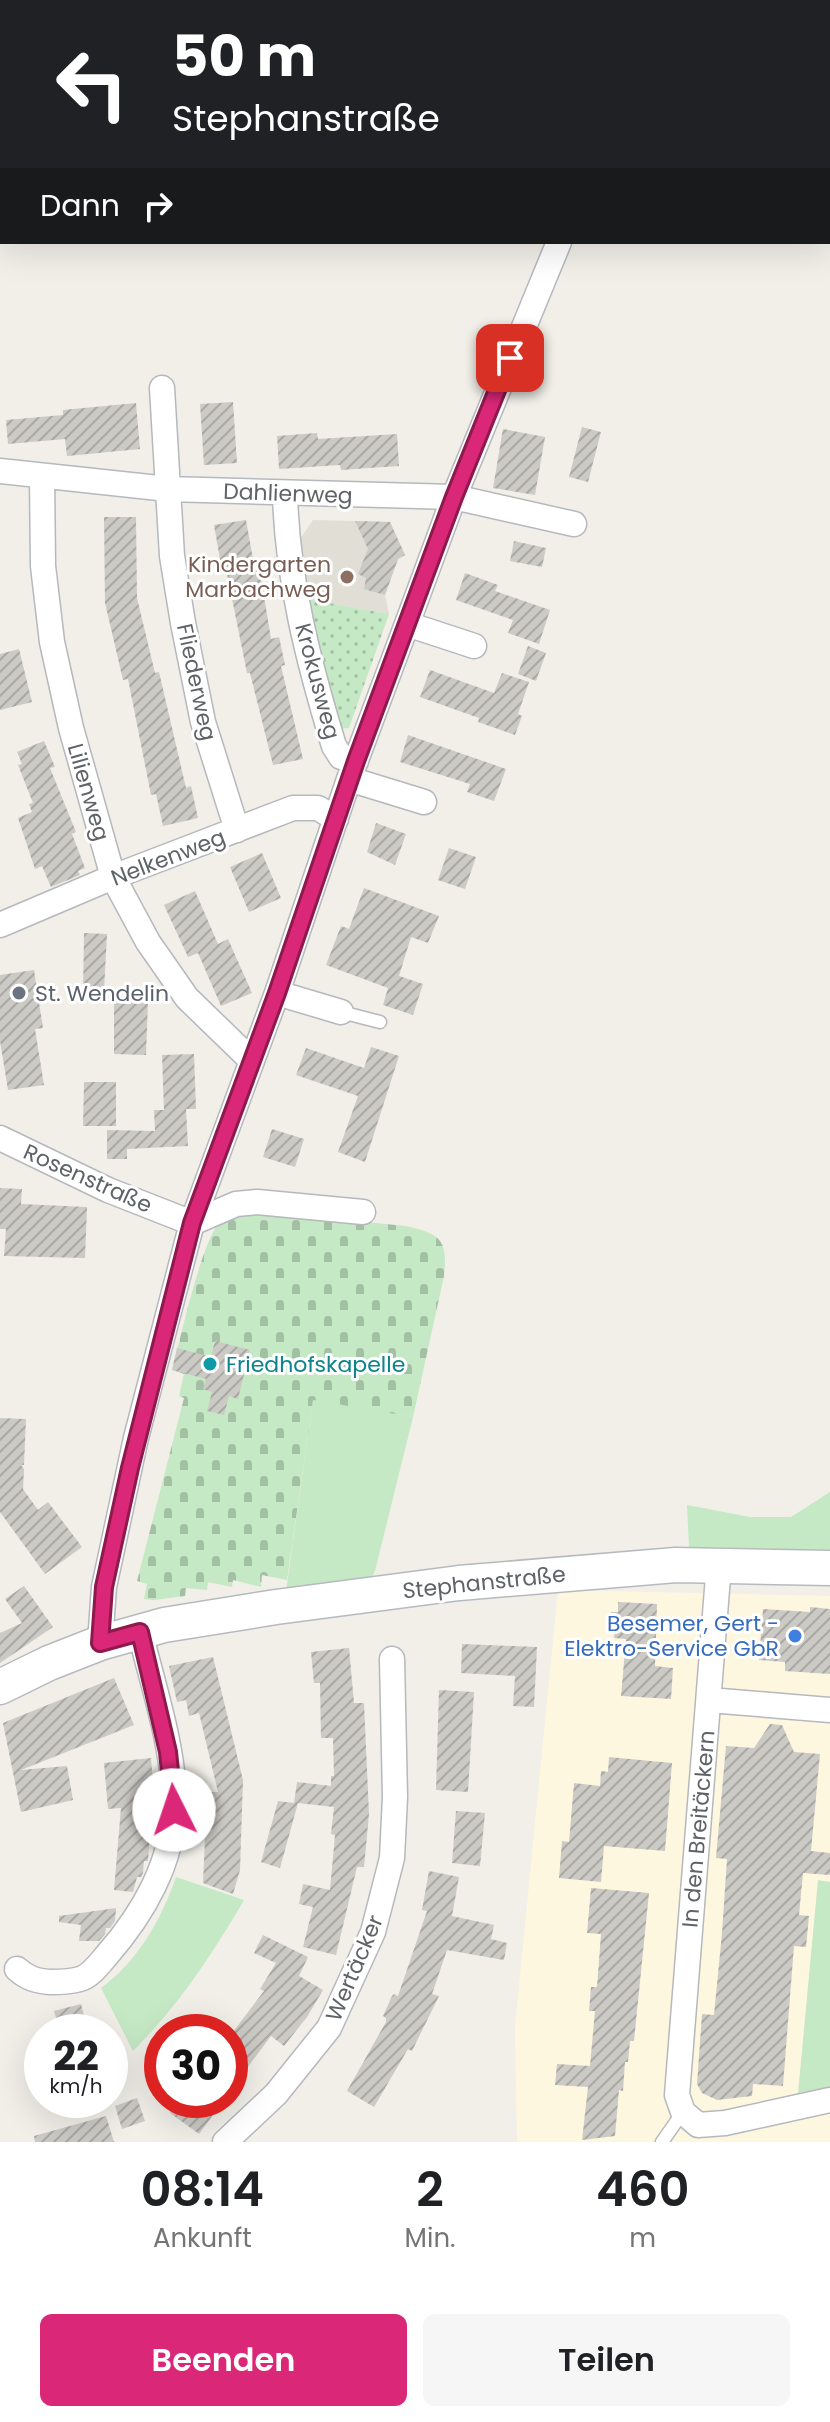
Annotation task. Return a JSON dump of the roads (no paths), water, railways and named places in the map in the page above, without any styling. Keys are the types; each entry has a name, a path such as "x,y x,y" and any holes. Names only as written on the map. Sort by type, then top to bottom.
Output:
{"street":[{"path":"100,1643 104,1587 133,1453 192,1223 454,497 558,244"},
{"name":"Fliederweg","path":"162,388 172,556 203,722 237,830"},
{"name":"Dahlienweg","path":"0,471 168,489 454,497 574,524"},
{"name":"Lilienweg","path":"42,477 43,566 52,642 71,728 113,877 148,942 187,998 252,1061"},
{"name":"Krokusweg","path":"285,494 286,530 309,665 334,746 353,770"},
{"path":"407,624 474,646"},
{"path":"353,770 424,802"},
{"name":"Nelkenweg","path":"0,925 113,877 293,808 318,808 336,819"},
{"path":"277,993 341,1012"},
{"name":"Rosenstraße","path":"0,1138 108,1190 192,1223"},
{"path":"192,1223 236,1204 246,1203 283,1203 363,1212"},
{"name":"In den Breitäckern","path":"680,2103 719,1564"},
{"name":"Stephanstraße","path":"0,1687 100,1643 164,1625 276,1607 459,1583 676,1565 830,1568"},
{"path":"17,1969 26,1978 41,1981 82,1979 91,1973 131,1924 151,1892 165,1861 174,1810 172,1781 140,1632"},
{"name":"Wertäcker","path":"225,2142 276,2094 329,2028 373,1932 392,1858 395,1797 392,1659"},
{"path":"709,1700 830,1710"},
{"path":"680,2103 698,2125 725,2123 830,2100"}],"lane":[{"path":"341,1012 380,1022"},
{"path":"662,2142 680,2103"}],"place":[{"name":"Kindergarten Marbachweg","path":"347,577"},
{"name":"St. Wendelin","path":"19,993"},
{"name":"Friedhofskapelle","path":"210,1364"},
{"name":"Besemer, Gert - Elektro-Service GbR","path":"795,1636"}]}
